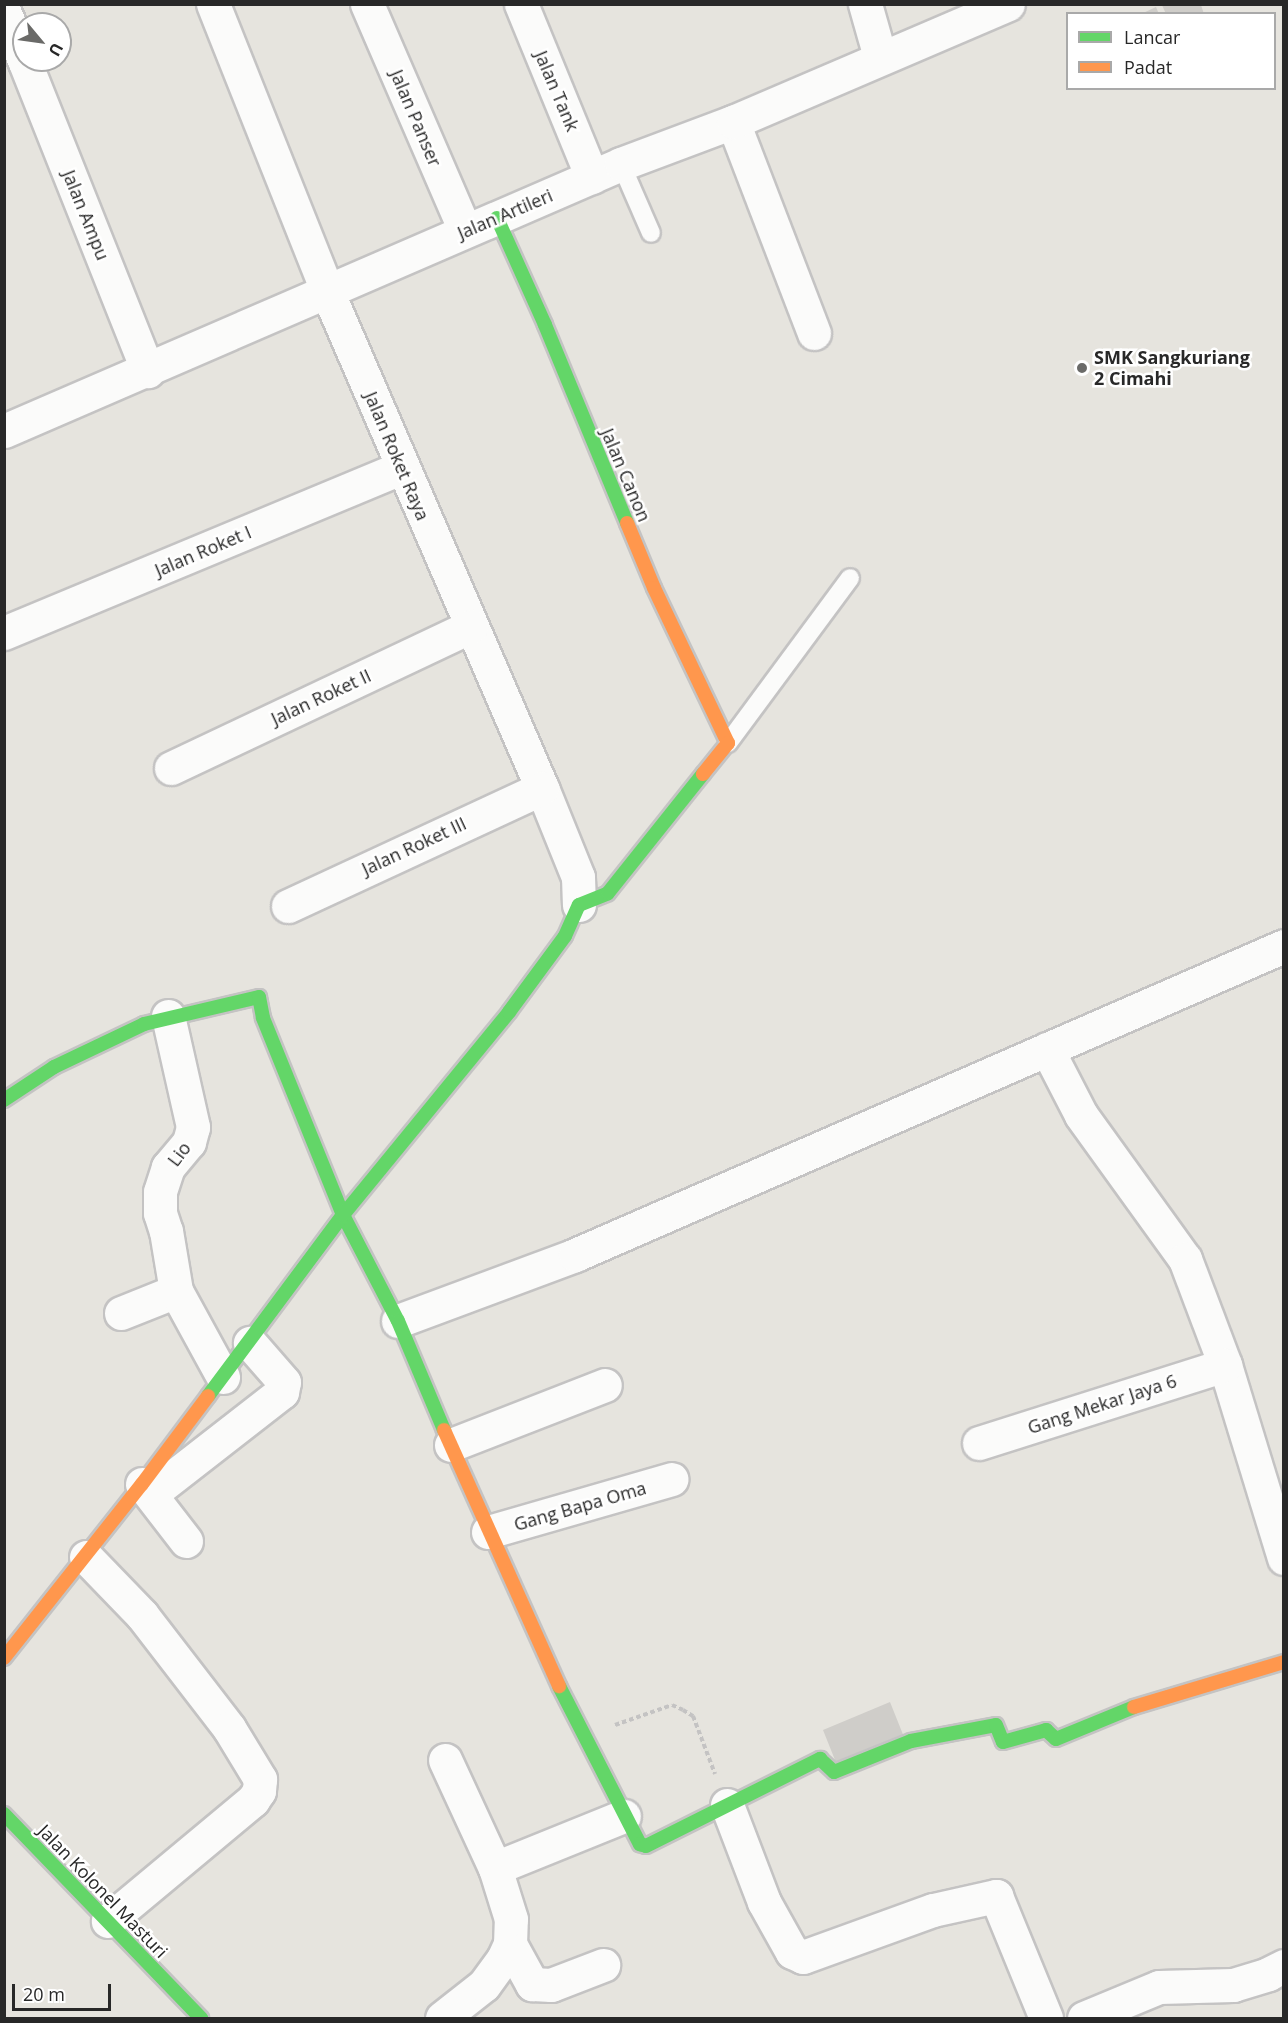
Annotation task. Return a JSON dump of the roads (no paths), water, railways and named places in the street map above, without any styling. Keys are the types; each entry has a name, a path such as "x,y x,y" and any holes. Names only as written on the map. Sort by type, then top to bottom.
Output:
{"street":[{"name":"Jalan Roket Raya","path":"213,4 327,291 401,468 542,788 578,878 579,905"},
{"name":"Jalan Panser","path":"367,4 465,231"},
{"name":"Jalan Tank","path":"521,4 607,170"},
{"path":"865,4 880,57"},
{"name":"Jalan Artileri","path":"4,431 148,371 607,170 733,122 1008,4"},
{"name":"Jalan Ampu","path":"4,11 12,31"},
{"name":"Jalan Ampu","path":"29,72 148,371"},
{"path":"733,122 814,333"},
{"name":"Jalan Canon","path":"496,218 545,325 654,588 728,743"},
{"name":"Jalan Roket I","path":"4,633 401,468"},
{"name":"Jalan Roket II","path":"171,768 471,626"},
{"path":"4,1658 86,1557 147,1490 223,1377 343,1215 434,1107 509,1012 565,936 579,905 608,893 728,743"},
{"name":"Jalan Roket III","path":"288,906 542,788"},
{"path":"398,1321 575,1255 1284,946"},
{"path":"4,1100 54,1067 144,1024 168,1016 259,997 263,1018 343,1215 398,1321 488,1532 583,1736 637,1842 646,1846 820,1759 834,1772 911,1741 996,1725 1003,1742 1046,1730 1056,1739 1142,1704 1284,1662"},
{"name":"Lio","path":"168,1016 193,1127 184,1150 168,1167 160,1192 160,1213 166,1231 176,1291 223,1377"},
{"path":"1047,1048 1081,1115 1185,1259 1275,1496 1284,1558"},
{"path":"121,1313 176,1291"},
{"path":"147,1490 282,1392 284,1382 250,1343"},
{"name":"Gang Mekar Jaya 6","path":"979,1443 1225,1365"},
{"path":"451,1445 605,1384"},
{"name":"Gang Bapa Oma","path":"488,1532 672,1479"},
{"path":"147,1490 186,1541"},
{"path":"86,1557 141,1615 229,1728 260,1779 259,1791 108,1921"},
{"path":"442,2019 484,1985 503,1959 510,1944 511,1919 495,1868 445,1760"},
{"path":"727,1805 764,1902 792,1952 803,1957 933,1910 996,1896 1046,2019"},
{"name":"Jalan Kolonel Masturi","path":"4,1814 201,2019"},
{"path":"495,1868 624,1816"},
{"path":"510,1944 532,1984 551,1985 603,1965"},
{"path":"1084,2019 1160,1987 1233,1985 1268,1974 1284,1966"}],"lane":[{"path":"607,170 651,233"},
{"path":"728,743 850,578"}],"place":[{"name":"SMK Sangkuriang 2 Cimahi","path":"1082,368"}]}
